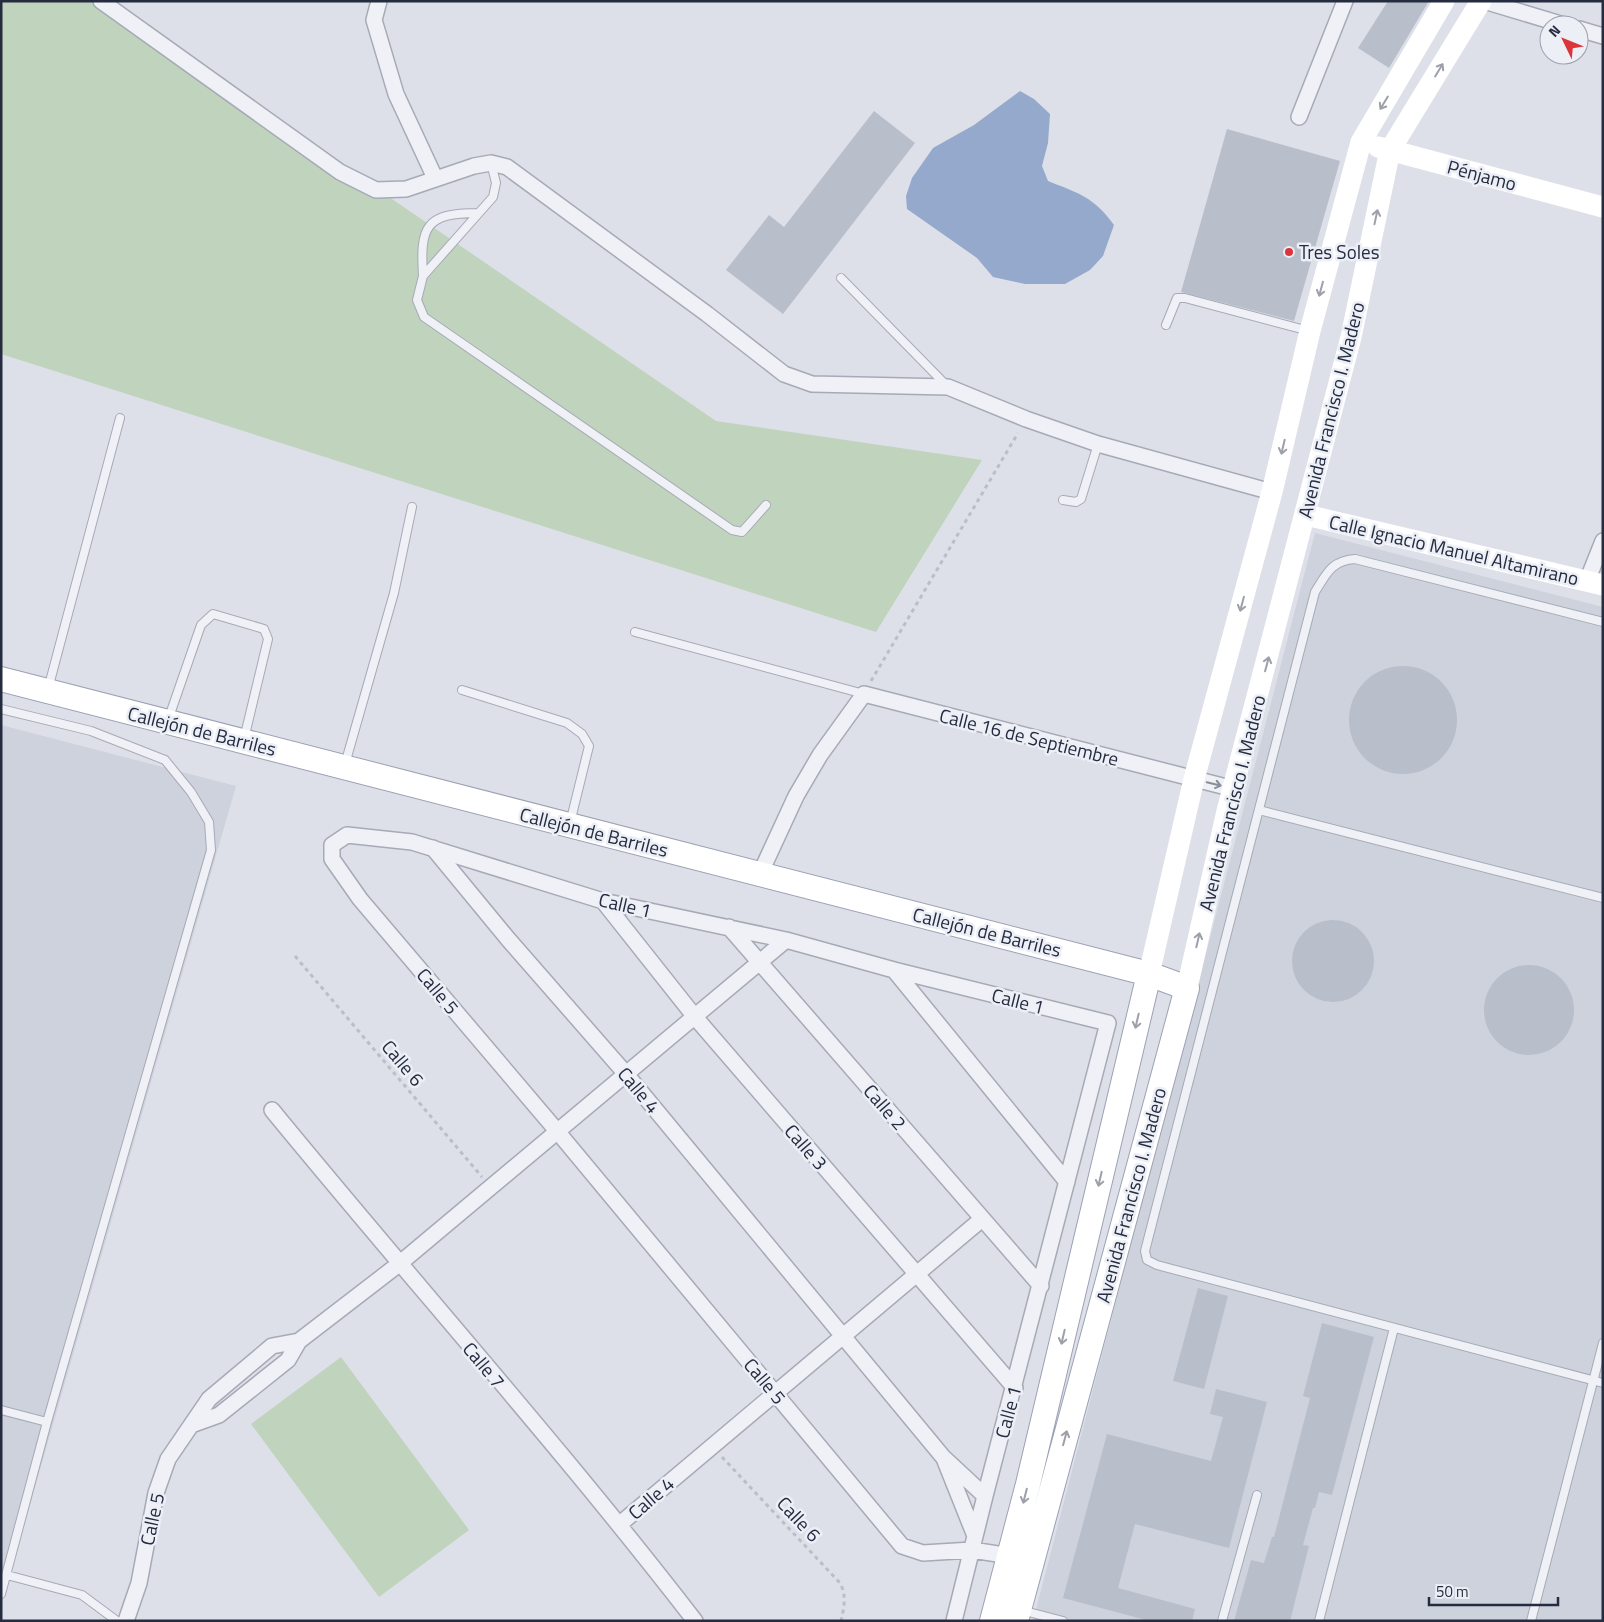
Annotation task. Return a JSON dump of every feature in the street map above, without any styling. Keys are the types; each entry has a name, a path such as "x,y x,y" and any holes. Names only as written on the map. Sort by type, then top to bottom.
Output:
{"main road":[{"name":"Avenida Francisco I. Madero","path":"1007,1611 1194,779 1272,492 1310,331 1361,142 1444,1"},
{"name":"Avenida Francisco I. Madero","path":"1020,1558 1186,988 1234,789 1351,337 1390,150 1483,1"},
{"name":"Pénjamo","path":"1361,142 1603,207"},
{"name":"Calle Ignacio Manuel Altamirano","path":"1306,515 1595,583"},
{"name":"Callejón de Barriles","path":"1,679 1149,974 1186,988"}],"street":[{"path":"101,1 340,172 376,190 406,189 474,166 491,163 507,167 708,314 784,374 812,384 948,387 1026,419 1098,444 1272,492"},
{"path":"379,1 374,20 396,94 435,178"},
{"path":"1299,117 1345,1"},
{"path":"1483,1 1539,18"},
{"path":"1589,32 1603,36"},
{"path":"1595,583 1603,541"},
{"path":"760,874 796,796 820,755 864,694"},
{"name":"Calle 16 de Septiembre","path":"864,694 1234,789"},
{"name":"Calle 1","path":"332,845 347,834 412,842 603,901 786,940 894,970 1108,1023 954,1621"},
{"name":"Calle 5","path":"332,845 332,859 360,899 557,1131 902,1546 923,1554 974,1543 1020,1558"},
{"name":"Calle 4","path":"433,848 508,939 626,1074 943,1457 985,1496"},
{"name":"Calle 3","path":"603,901 695,1018 915,1275 1015,1388"},
{"name":"Calle 2","path":"729,928 1041,1286"},
{"name":"Calle 5","path":"194,1424 219,1416 288,1360 299,1341 399,1264 786,940"},
{"path":"894,970 1067,1182"},
{"name":"Calle 7","path":"272,1110 399,1264 620,1524 695,1621"},
{"name":"Calle 4","path":"620,1524 982,1219"},
{"name":"Calle 5","path":"126,1621 139,1583 156,1493 168,1459 194,1424 209,1399 272,1346 299,1341"},
{"name":"Calle 4","path":"943,1457 974,1543"}],"lane":[{"path":"423,276 493,197 496,183 491,163"},
{"path":"478,213 452,213 436,219 425,232 423,240 423,276 417,300 424,317 732,530 742,532 766,505"},
{"path":"841,278 948,387"},
{"path":"1166,325 1177,298 1185,298 1310,331"},
{"path":"47,691 120,418"},
{"path":"1063,500 1076,502 1081,499 1098,444"},
{"path":"345,768 394,593 412,507"},
{"path":"1603,622 1355,559 1333,566 1315,592 1145,1251 1147,1260 1157,1265 1603,1382"},
{"path":"167,722 201,624 213,614 264,629 268,639 243,742"},
{"path":"635,632 864,694"},
{"path":"462,690 567,723 582,734 589,746 569,825"},
{"path":"1,709 91,732 165,760 191,792 209,822 211,850 47,1422 1,1594"},
{"path":"1259,810 1603,898"},
{"path":"1319,1621 1394,1328"},
{"path":"1531,1621 1603,1343"},
{"path":"1,1410 47,1422"},
{"path":"1222,1621 1257,1495"},
{"path":"7,1575 82,1595 117,1621"},
{"path":"1007,1611 1063,1621"}],"path":[{"path":"864,694 1026,419"},
{"name":"Calle 6","path":"295,956 490,1187"},
{"name":"Calle 6","path":"712,1446 840,1583 844,1590 845,1600 841,1621"}],"shaded area":[{"path":"1315,533 1603,607 1603,1621 1033,1621"},
{"path":"1,725 236,786 1,1606"}],"green space":[{"path":"1,1 103,1 716,421 982,460 876,632 1,354"},
{"path":"341,1357 469,1530 379,1597 251,1424"}],"water":[{"path":"1020,91 1034,99 1050,114 1048,143 1042,166 1048,181 1085,197 1099,208 1114,225 1103,256 1090,270 1065,284 1025,284 993,277 977,258 907,209 906,196 912,178 933,148 974,125"}],"building":[{"path":"1388,1 1429,1 1389,68 1358,48"},
{"path":"874,111 915,143 783,314 726,270 769,215 784,227"},
{"path":"1227,129 1340,161 1294,321 1181,292"},
{"path":"1403,666 1424,670 1441,682 1453,699 1457,720 1453,741 1441,758 1424,770 1403,774 1382,770 1365,758 1353,741 1349,720 1353,699 1365,682 1382,670"},
{"path":"1333,920 1349,924 1362,932 1370,945 1374,961 1370,977 1362,990 1349,998 1333,1002 1317,998 1304,990 1296,977 1292,961 1296,945 1304,932 1317,924"},
{"path":"1520,965 1538,965 1554,972 1567,985 1574,1001 1574,1019 1567,1035 1554,1048 1538,1055 1520,1055 1504,1048 1491,1035 1484,1019 1484,1001 1491,985 1504,972"},
{"path":"1198,1288 1228,1296 1204,1389 1173,1381"},
{"path":"1322,1323 1374,1337 1332,1495 1319,1492 1315,1508 1313,1508 1303,1545 1309,1546 1290,1621 1234,1621 1251,1560 1264,1563 1272,1537 1274,1537 1310,1398 1303,1396"},
{"path":"1216,1389 1267,1402 1229,1548 1135,1524 1118,1588 1195,1609 1192,1621 1150,1621 1063,1598 1107,1434 1211,1461 1223,1417 1210,1414"}],"place":[{"name":"Tres Soles","path":"1289,252"}]}
